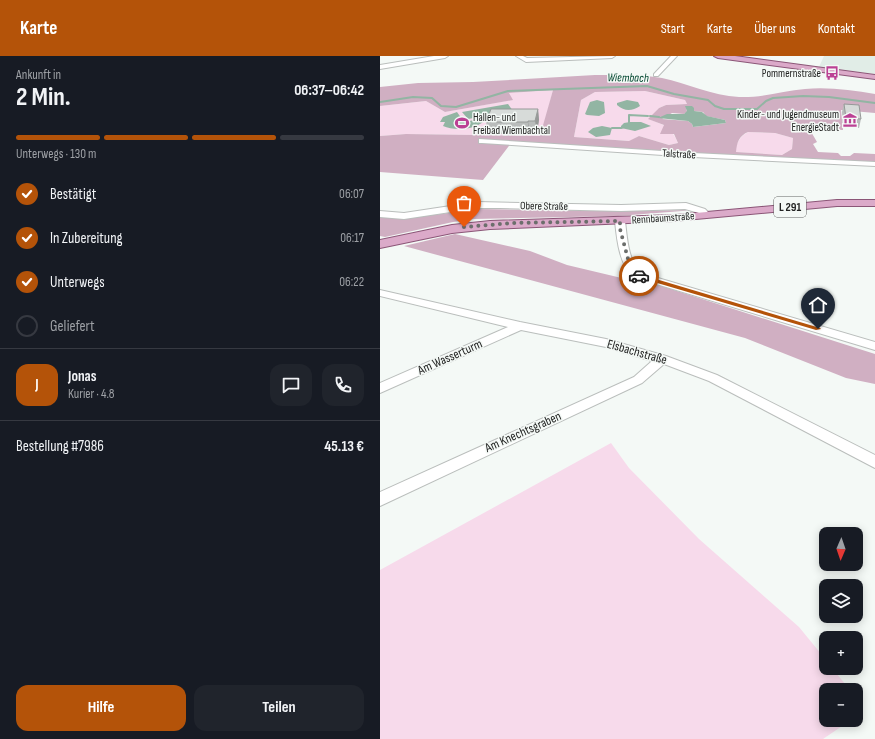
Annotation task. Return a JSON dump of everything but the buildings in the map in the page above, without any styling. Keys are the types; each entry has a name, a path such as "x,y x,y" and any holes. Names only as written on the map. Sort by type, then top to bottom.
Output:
{"main road":[{"path":"718,56 875,77"},
{"name":"Rennbaumstraße","path":"380,244 464,227 513,223 620,221 837,203 875,203"}],"street":[{"path":"380,66 445,56"},
{"path":"519,56 526,60 612,56"},
{"path":"656,75 674,56"},
{"name":"Talstraße","path":"482,141 693,155 875,164"},
{"name":"Obere Straße","path":"380,214 404,216 477,205 500,205 621,208 686,206 702,210 706,215"},
{"path":"620,221 620,229 631,270 637,275 875,346"},
{"name":"Elsbachstraße","path":"380,294 520,326 606,343 662,359 713,378 875,462"},
{"name":"Am Wasserturm","path":"380,388 520,326"},
{"name":"Am Knechtsgraben","path":"380,498 638,380 662,359"}],"shaded area":[{"path":"824,56 875,56 875,74 819,67"},
{"path":"595,75 628,75 662,78 709,92 739,97 814,88 840,89 875,94 875,113 841,110 843,130 810,130 817,142 813,144 818,152 838,153 841,156 850,156 854,153 875,154 875,162 512,142 483,180 380,172 380,136 406,134 540,136 553,90 509,93 513,100 445,112 426,101 380,106 380,87 418,83 473,82","holes":["645,91 685,100 687,104 666,105 659,108 648,119 664,125 660,134 674,134 678,143 669,145 639,136 629,141 574,137 581,100 595,92","686,106 693,111 703,112 706,116 725,120 726,123 693,127 688,121 662,119 672,113 684,114 687,112","748,132 775,133 793,138 792,149 782,155 736,152 737,145 742,135"]},
{"name":"Hallen- und Freibad Wiembachtal","path":"553,90 541,136 406,134 380,136 380,106 426,101 445,112 512,100 509,93"},
{"path":"645,91 685,100 687,104 666,105 659,108 649,119 670,129 678,143 669,145 639,136 630,141 574,137 581,100 595,92"},
{"path":"597,100 604,102 605,113 599,116 585,114 590,102"},
{"path":"627,100 638,102 640,106 628,110 617,105 617,103"},
{"path":"508,104 513,111 468,119 462,112"},
{"path":"685,106 692,106 694,111 702,112 707,116 725,120 726,123 693,127 688,121 658,118 667,114 684,114 687,111"},
{"path":"457,112 464,122 480,119 484,121 470,128 464,129 453,129 443,126 445,122 440,122 443,117"},
{"path":"641,122 651,126 635,131 621,128 624,123"},
{"path":"602,126 612,128 610,135 596,137 588,132 593,128"},
{"path":"748,132 775,133 793,138 792,149 782,155 735,152 739,140"},
{"path":"478,209 620,211 695,210 618,216 474,219 453,222 385,237 380,236 380,216 403,219"},
{"path":"455,234 530,251 567,265 630,280 652,283 875,354 875,384 846,378 745,338 404,246"},
{"path":"611,443 629,468 699,539 799,627 819,651 819,675 838,675 844,683 819,683 819,727 841,727 823,739 380,739 380,570"}],"waterway":[{"name":"Wiembach","path":"380,102 413,97 432,98 441,106 456,107 508,91 647,86 674,94 708,100 715,106 724,109 757,109 766,101 773,98 803,96 829,97 875,103"},
{"path":"612,128 621,128 629,125 629,115 648,116"},
{"path":"650,116 659,117"}],"way so far":[{"path":"464,227 513,223 620,221 620,229 631,270 639,276"}],"place":[{"name":"Pommernstraße","path":"832,73"},
{"name":"Kinder- und Jugendmuseum EnergieStadt","path":"850,120"},
{"name":"Hallen- und Freibad Wiembachtal","path":"462,123"}],"route":[{"path":"639,276 818,329"}]}
